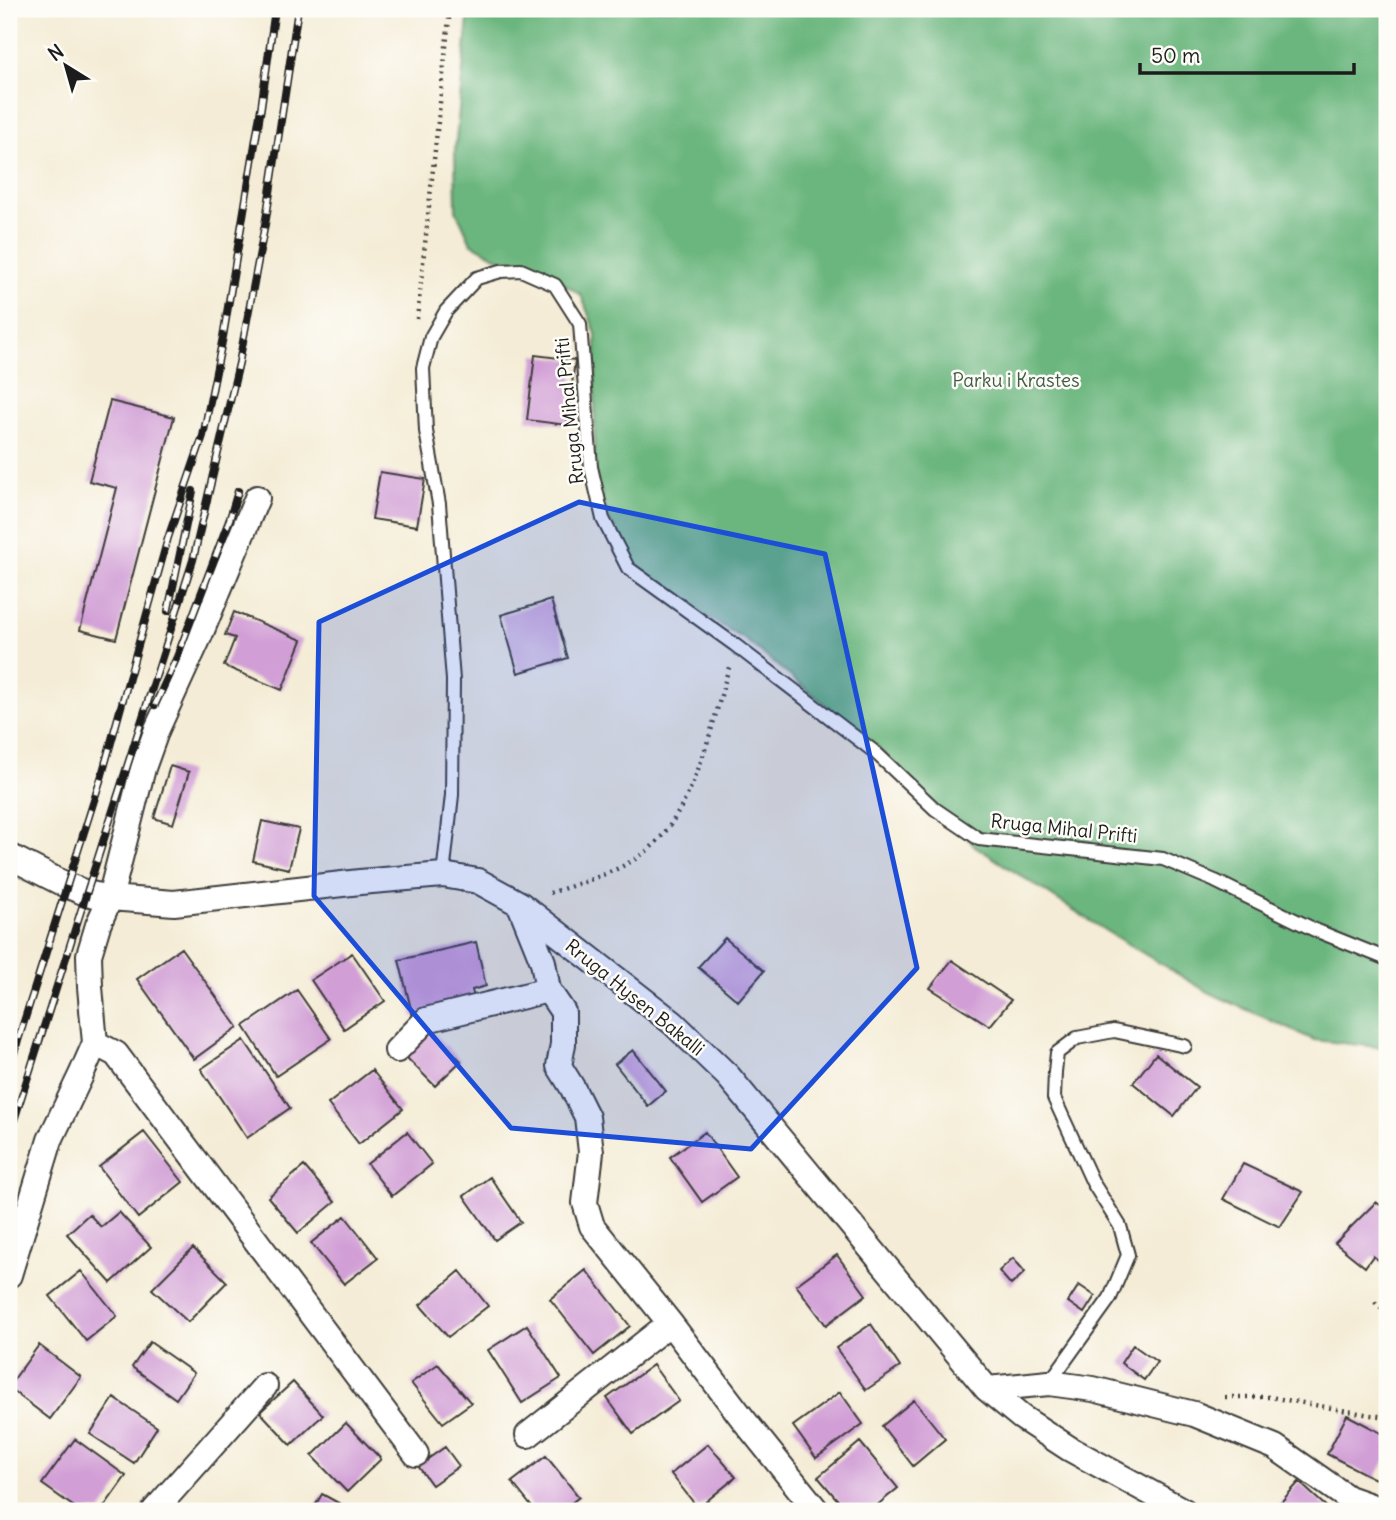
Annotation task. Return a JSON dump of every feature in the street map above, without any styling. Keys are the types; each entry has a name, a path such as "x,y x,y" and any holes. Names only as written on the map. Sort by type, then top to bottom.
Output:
{"street":[{"path":"9,1275 50,1140 95,1042 89,955 110,898 143,768 157,729 200,635 257,498"},
{"name":"Rruga Hysen Bakalli","path":"9,856 66,885 110,898 174,903 443,875 478,881 520,904 673,1023 728,1076 987,1389 1021,1417 1070,1450 1184,1511"},
{"path":"520,904 543,962 548,990 563,1012 563,1044 559,1066 587,1117 591,1152 585,1203 592,1226 817,1511"},
{"path":"397,1050 426,1020 548,990"},
{"path":"95,1042 116,1054 416,1454"},
{"path":"528,1435 670,1323"},
{"path":"987,1389 1049,1383 1093,1389 1194,1414 1275,1447 1348,1498 1385,1511"},
{"path":"154,1511 265,1385"}],"lane":[{"name":"Rruga Mihal Prifti","path":"443,875 452,794 453,680 439,504 426,431 423,368 431,337 446,311 477,278 501,271 521,270 555,285 580,324 591,467 603,520 628,568 735,645 876,753 935,809 979,839 1163,859 1315,930 1387,959"},
{"path":"1049,1383 1110,1298 1128,1255 1120,1226 1093,1183 1055,1098 1057,1054 1077,1038 1114,1031 1185,1045"}],"path":[{"path":"416,328 450,9"},
{"path":"520,904 607,873 640,856 661,836 679,811 701,764 735,645"},
{"path":"1376,1302 1387,1315"},
{"path":"1217,1397 1270,1397 1387,1417"}],"highlighted area":[{"path":"579,502 825,554 917,968 751,1149 511,1128 314,896 319,622"}],"green space":[{"name":"Parku i Krastes","path":"469,9 1387,9 1387,1048 1314,1040 1208,992 1106,931 975,846 877,747 747,641 663,590 633,562 608,517 594,469 596,334 581,295 547,273 496,257 471,243 456,210 455,150"}],"building":[{"path":"535,355 575,360 567,425 527,420"},
{"path":"110,401 174,417 116,639 80,630 117,488 89,481"},
{"path":"380,472 425,479 417,526 372,519"},
{"path":"551,600 568,658 518,673 501,615"},
{"path":"234,612 302,640 282,690 224,666 235,638 225,635"},
{"path":"170,766 189,772 173,824 154,818"},
{"path":"262,821 299,829 289,869 253,861"},
{"path":"725,938 764,971 738,1001 698,967"},
{"path":"476,942 486,986 472,990 475,1002 413,1017 399,960"},
{"path":"181,948 238,1027 194,1059 137,979"},
{"path":"352,953 385,1001 344,1029 311,980"},
{"path":"952,960 1011,1000 990,1026 930,988"},
{"path":"297,990 331,1039 276,1076 244,1026"},
{"path":"429,1028 461,1061 435,1086 403,1054"},
{"path":"244,1040 290,1108 247,1138 201,1069"},
{"path":"633,1050 666,1091 648,1106 615,1064"},
{"path":"1156,1054 1197,1087 1174,1116 1133,1083"},
{"path":"372,1070 403,1109 359,1144 328,1104"},
{"path":"144,1132 183,1182 138,1218 99,1167"},
{"path":"407,1132 432,1164 392,1196 367,1164"},
{"path":"705,1132 737,1177 702,1202 670,1157"},
{"path":"1243,1164 1303,1192 1280,1227 1223,1199"},
{"path":"304,1166 335,1202 298,1233 268,1197"},
{"path":"490,1177 521,1222 495,1240 464,1196"},
{"path":"1376,1202 1387,1210 1387,1267 1373,1256 1365,1267 1335,1243"},
{"path":"119,1212 151,1247 111,1283 67,1234 89,1214 101,1227"},
{"path":"345,1216 378,1258 344,1284 311,1243"},
{"path":"193,1248 227,1282 188,1322 152,1289"},
{"path":"837,1255 866,1295 826,1325 796,1285"},
{"path":"1013,1258 1025,1272 1011,1285 999,1271"},
{"path":"586,1270 630,1326 594,1355 550,1299"},
{"path":"81,1271 117,1316 86,1341 50,1296"},
{"path":"460,1271 488,1306 448,1337 420,1305"},
{"path":"1079,1285 1095,1296 1084,1313 1068,1302"},
{"path":"871,1324 900,1367 866,1390 836,1348"},
{"path":"527,1325 561,1378 522,1403 488,1350"},
{"path":"150,1342 194,1373 176,1399 132,1367"},
{"path":"39,1345 81,1377 50,1419 9,1388"},
{"path":"1133,1345 1157,1362 1144,1380 1121,1363"},
{"path":"438,1364 471,1403 443,1423 411,1383"},
{"path":"653,1365 679,1401 633,1434 607,1398"},
{"path":"293,1382 323,1415 291,1445 260,1412"},
{"path":"840,1392 863,1424 816,1458 793,1426"},
{"path":"114,1398 157,1427 134,1463 90,1434"},
{"path":"914,1400 945,1439 913,1466 882,1426"},
{"path":"1347,1415 1387,1436 1387,1457 1375,1479 1327,1454"},
{"path":"346,1423 381,1459 347,1492 312,1456"},
{"path":"75,1439 126,1476 101,1511 80,1511 42,1484"},
{"path":"860,1442 898,1488 870,1511 847,1511 818,1477"},
{"path":"708,1444 736,1477 698,1508 671,1474"},
{"path":"445,1447 459,1466 432,1485 418,1466"},
{"path":"546,1456 579,1497 561,1511 535,1511 512,1482"},
{"path":"1299,1482 1331,1511 1273,1511"},
{"path":"322,1494 353,1511 312,1511"}],"railway":[{"path":"9,1069 102,775 168,538 203,436 223,337 275,9"},
{"path":"9,1136 193,560 239,363 266,219 298,9"},
{"path":"168,611 193,491"},
{"path":"155,705 177,657 238,491"}]}
